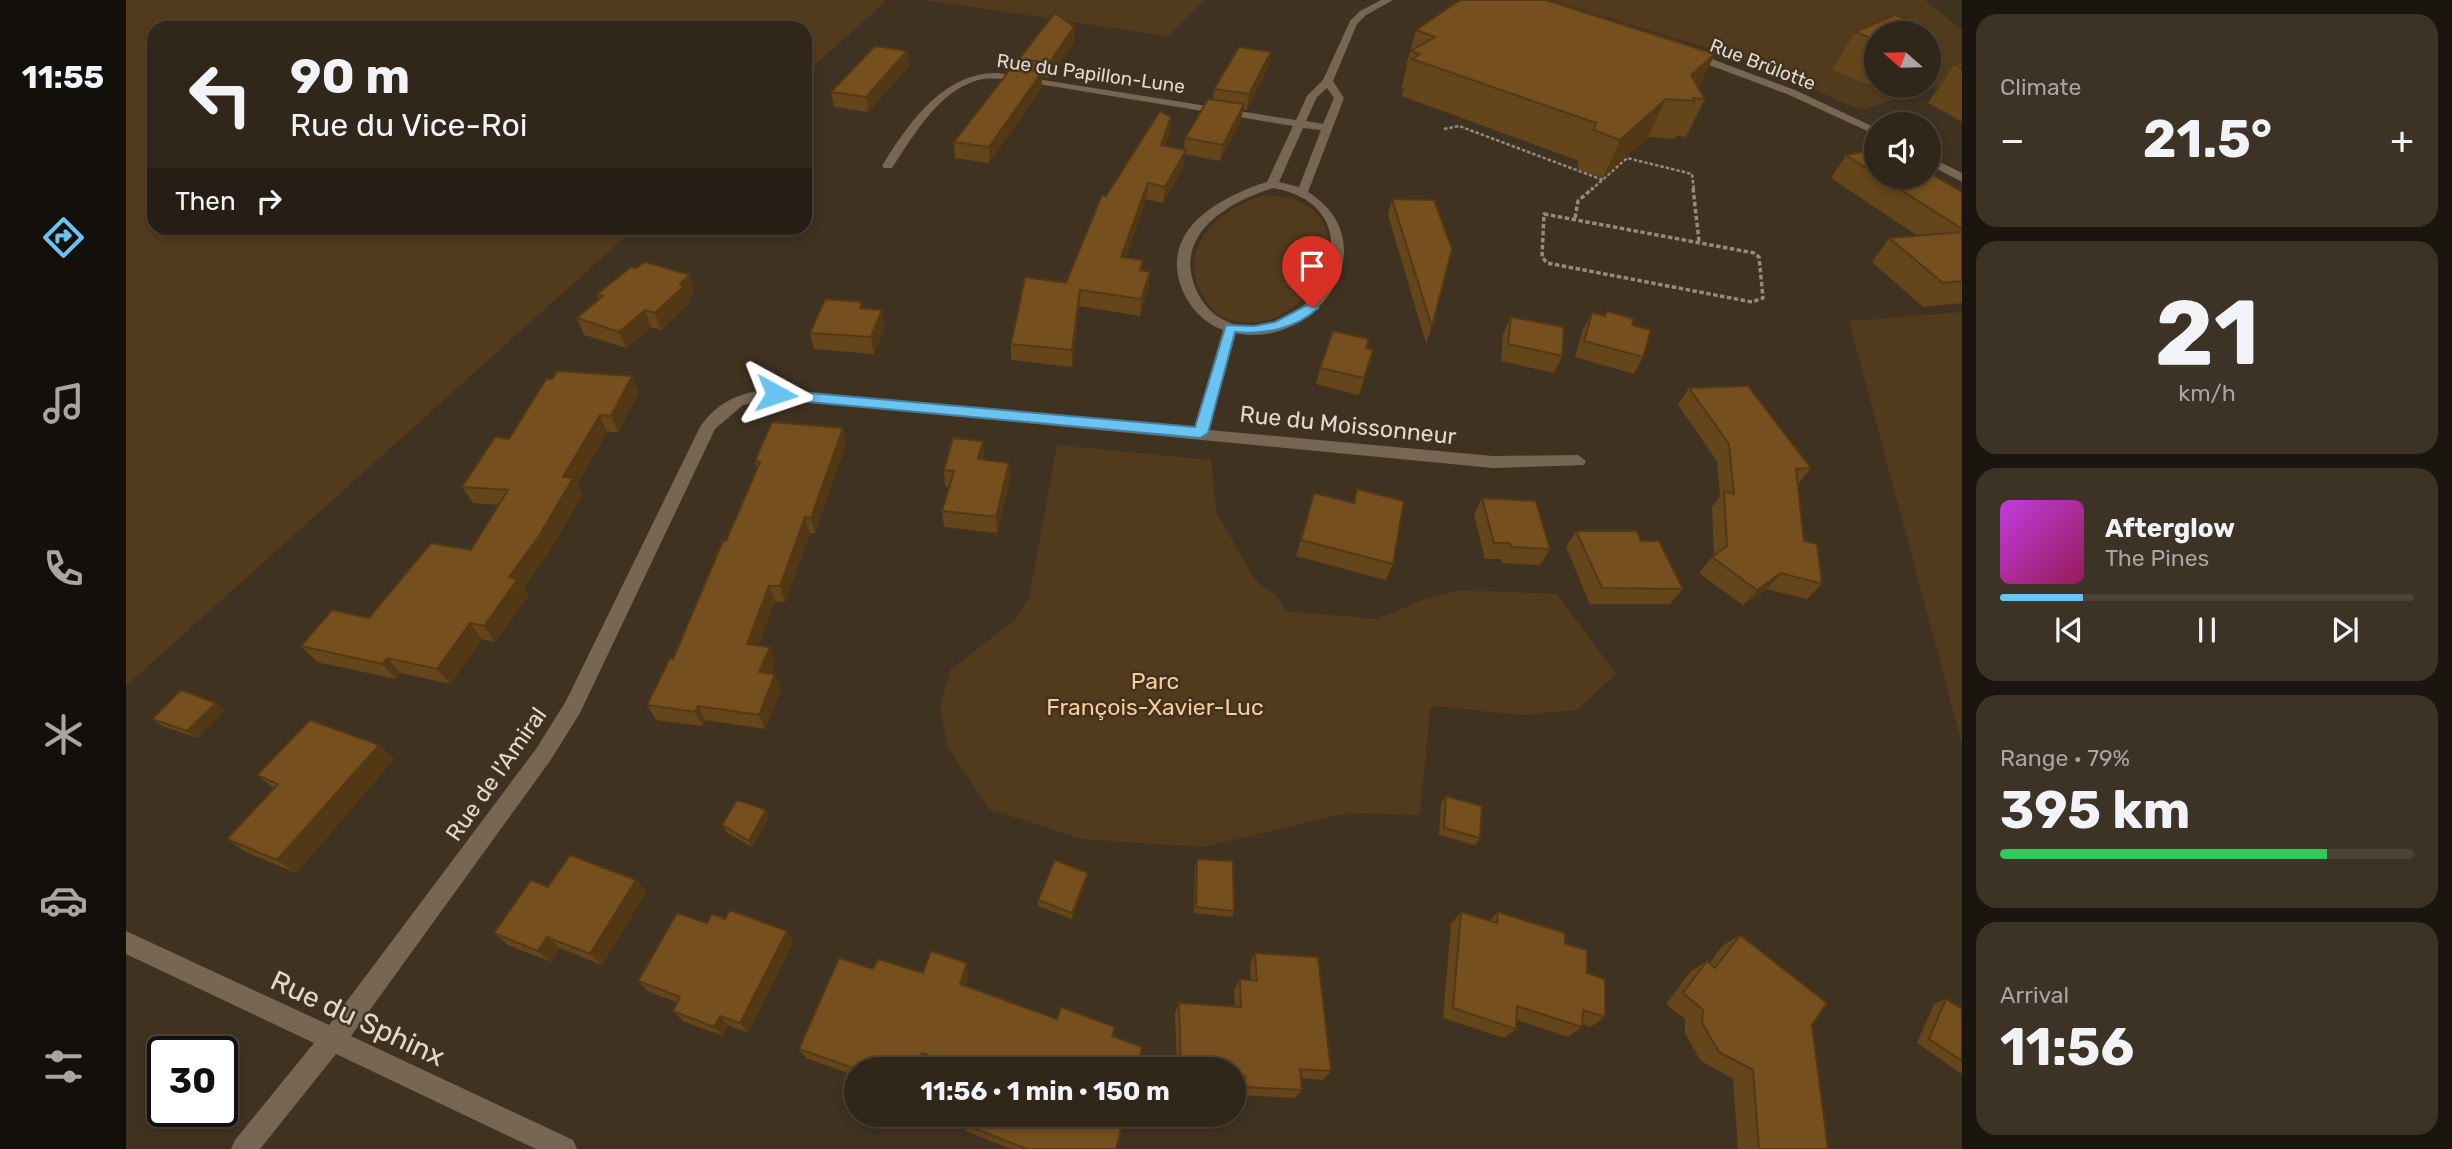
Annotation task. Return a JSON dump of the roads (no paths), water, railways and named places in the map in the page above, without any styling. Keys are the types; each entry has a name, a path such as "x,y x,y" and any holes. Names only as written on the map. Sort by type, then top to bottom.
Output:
{"street":[{"path":"1272,184 1312,96 1328,81 1357,18 1388,0"},
{"name":"Rue Brûlotte","path":"1680,51 1791,92 1864,126"},
{"name":"Rue du Papillon-Lune","path":"888,166 908,135 957,85 983,76 1014,77 1326,128"},
{"path":"1303,191 1339,98 1328,81"},
{"path":"1956,169 1962,178"},
{"path":"1272,184 1303,191 1321,205 1333,226 1338,243 1336,268 1312,308 1279,326 1254,330 1230,328 1210,320 1183,281 1182,262 1192,233 1211,212 1233,198 1272,184"},
{"path":"1200,433 1230,328"},
{"name":"Rue du Moissonneur","path":"738,399 756,394 776,394 1493,462 1577,461"},
{"name":"Rue de l'Amiral","path":"244,1149 334,1038 543,755 573,707 708,427 722,410 738,399"},
{"name":"Rue du Sphinx","path":"126,942 564,1149"}],"park label":[{"name":"Parc François-Xavier-Luc","path":"1155,694"}]}
